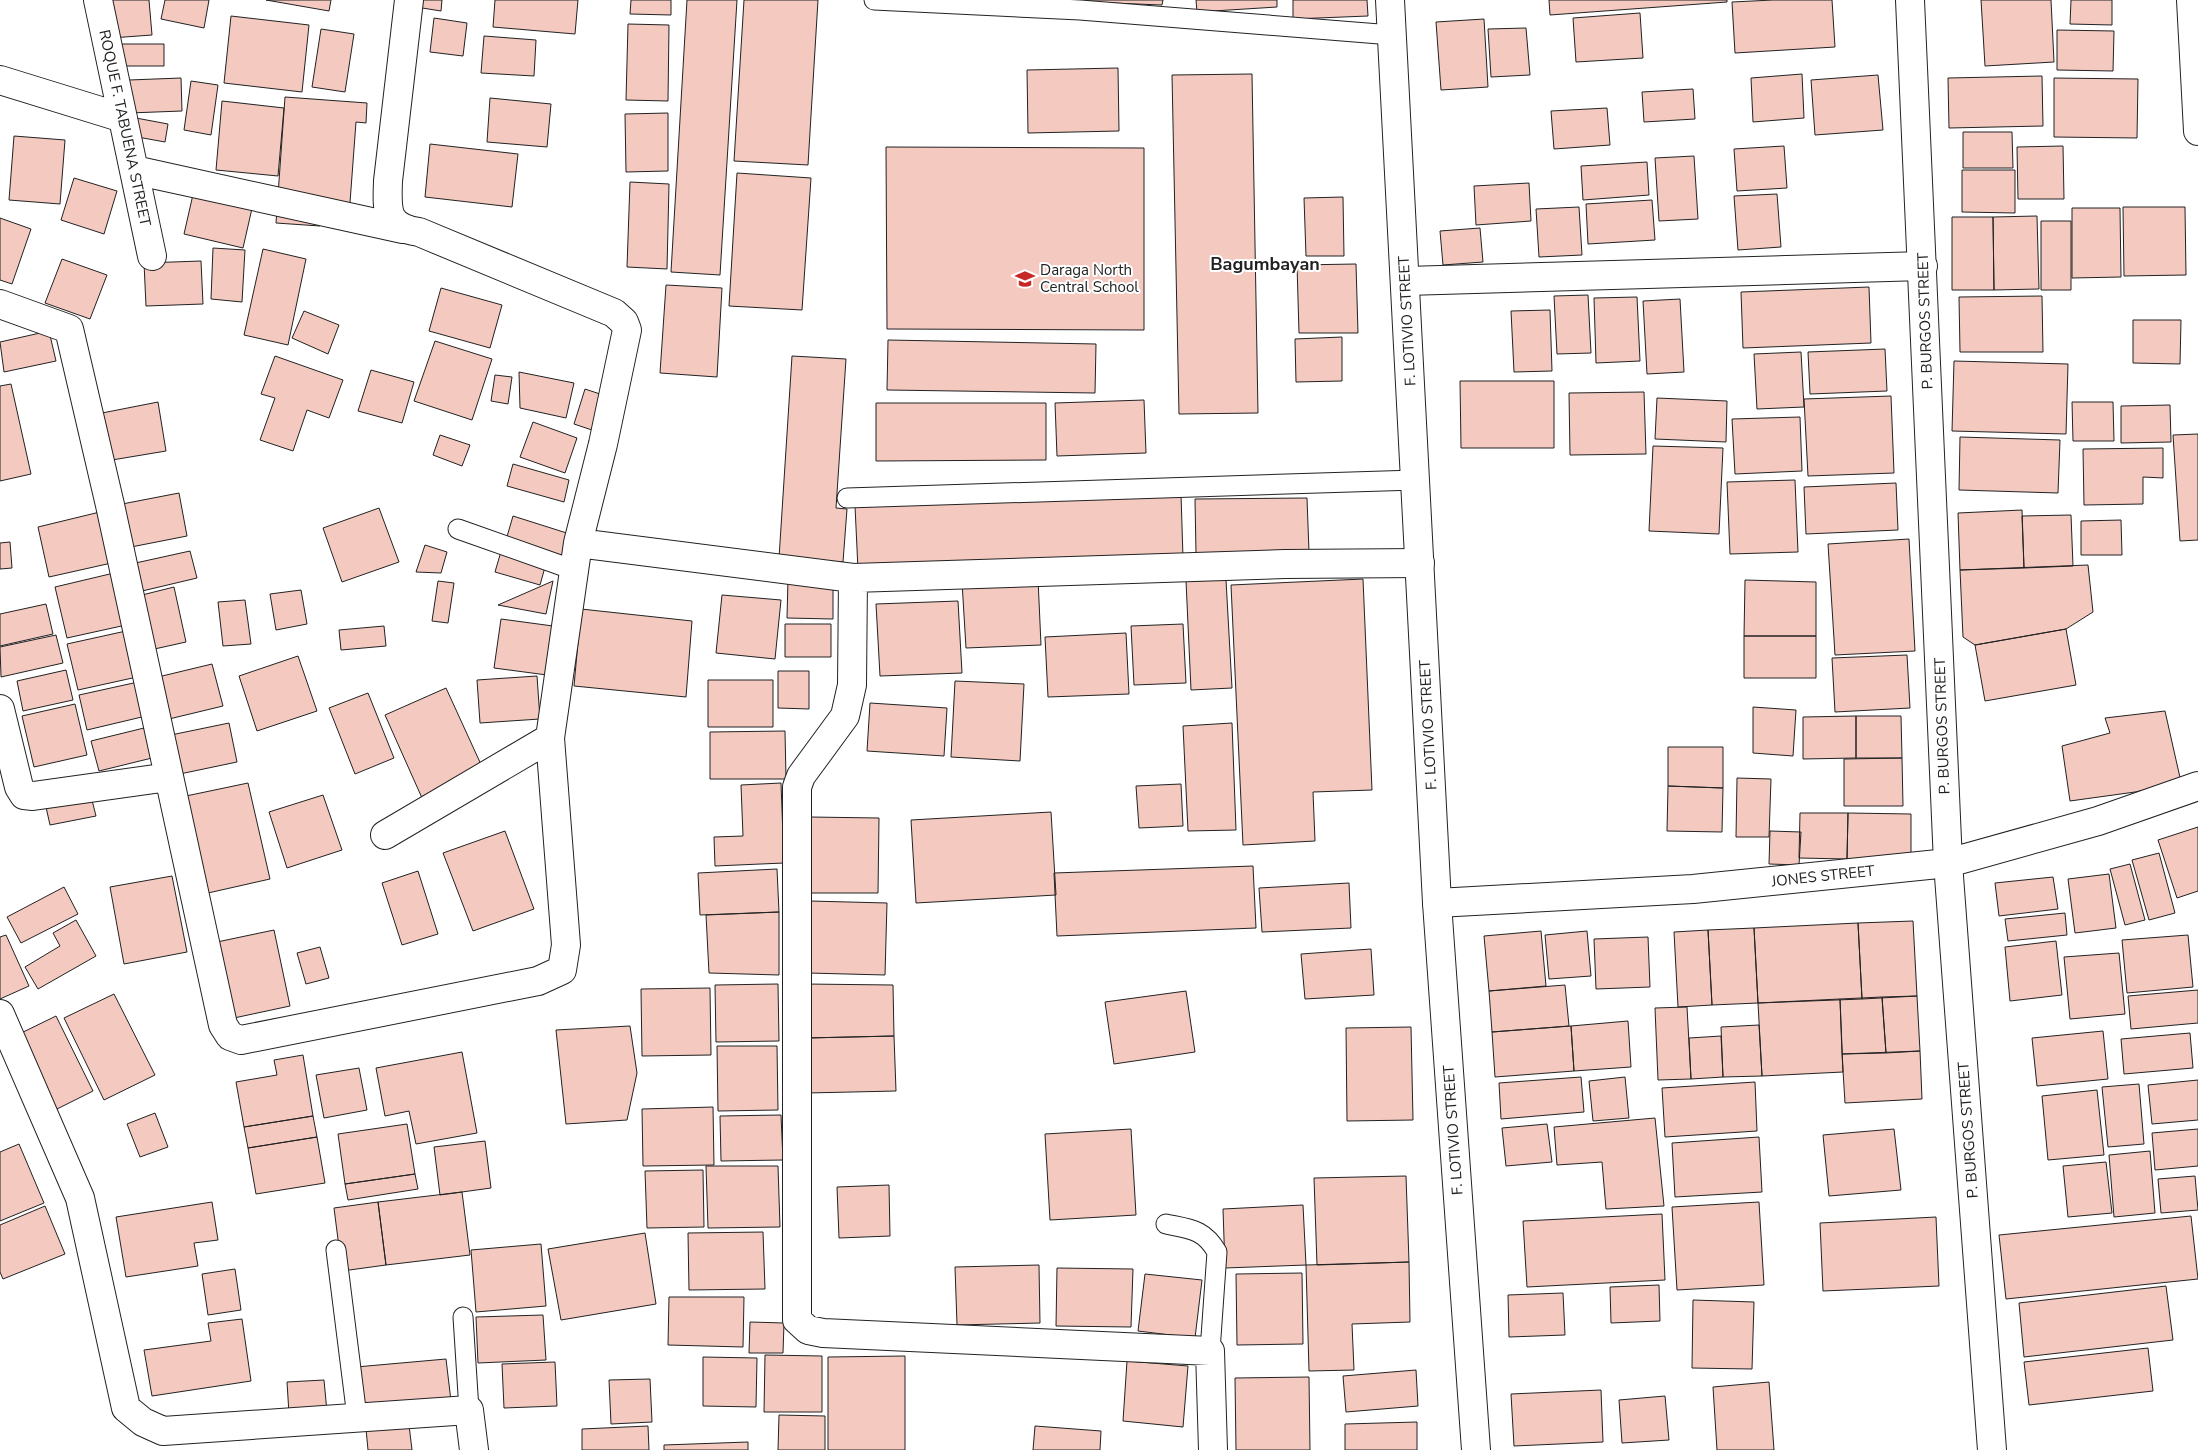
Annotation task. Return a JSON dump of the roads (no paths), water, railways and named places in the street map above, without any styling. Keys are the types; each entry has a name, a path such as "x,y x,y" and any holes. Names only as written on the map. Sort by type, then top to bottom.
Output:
{"street":[{"name":"ROQUE F. TABUENA STREET","path":"98,0 152,256"},
{"path":"403,230 393,221 387,206 409,0"},
{"name":"F. LOTIVIO STREET","path":"1390,0 1437,903 1476,1450"},
{"name":"P. BURGOS STREET","path":"1910,0 1948,863 1992,1450"},
{"path":"2191,0 2198,131"},
{"path":"0,80 123,118"},
{"path":"0,304 69,329 224,1025 230,1036 241,1040 538,981 562,970 566,945 550,738 578,543 605,434 626,330 624,322 614,313 419,232 134,170"},
{"path":"1406,281 1923,266"},
{"path":"578,543 853,578 1275,565 1420,563"},
{"path":"853,578 852,685 845,716 801,776 796,787 797,1320 808,1330 823,1333 1210,1352 1213,1450"},
{"path":"0,710 18,787 24,795 33,796 169,777"},
{"path":"385,835 550,738"},
{"name":"JONES STREET","path":"1437,903 1693,889 1948,863 2098,821 2198,786"},
{"path":"0,1014 80,1198 126,1408 143,1422 163,1431 469,1410 474,1450"}],"lane":[{"path":"874,0 1080,10 1392,35"},
{"path":"847,498 1416,480"},
{"path":"458,529 574,570"},
{"path":"1166,1224 1199,1231 1210,1240 1217,1252 1210,1352"},
{"path":"336,1250 358,1417"},
{"path":"463,1317 469,1410"}],"place":[{"name":"Daraga North Central School","path":"1025,279"}],"district":[{"name":"Bagumbayan","path":"1265,264"}]}
